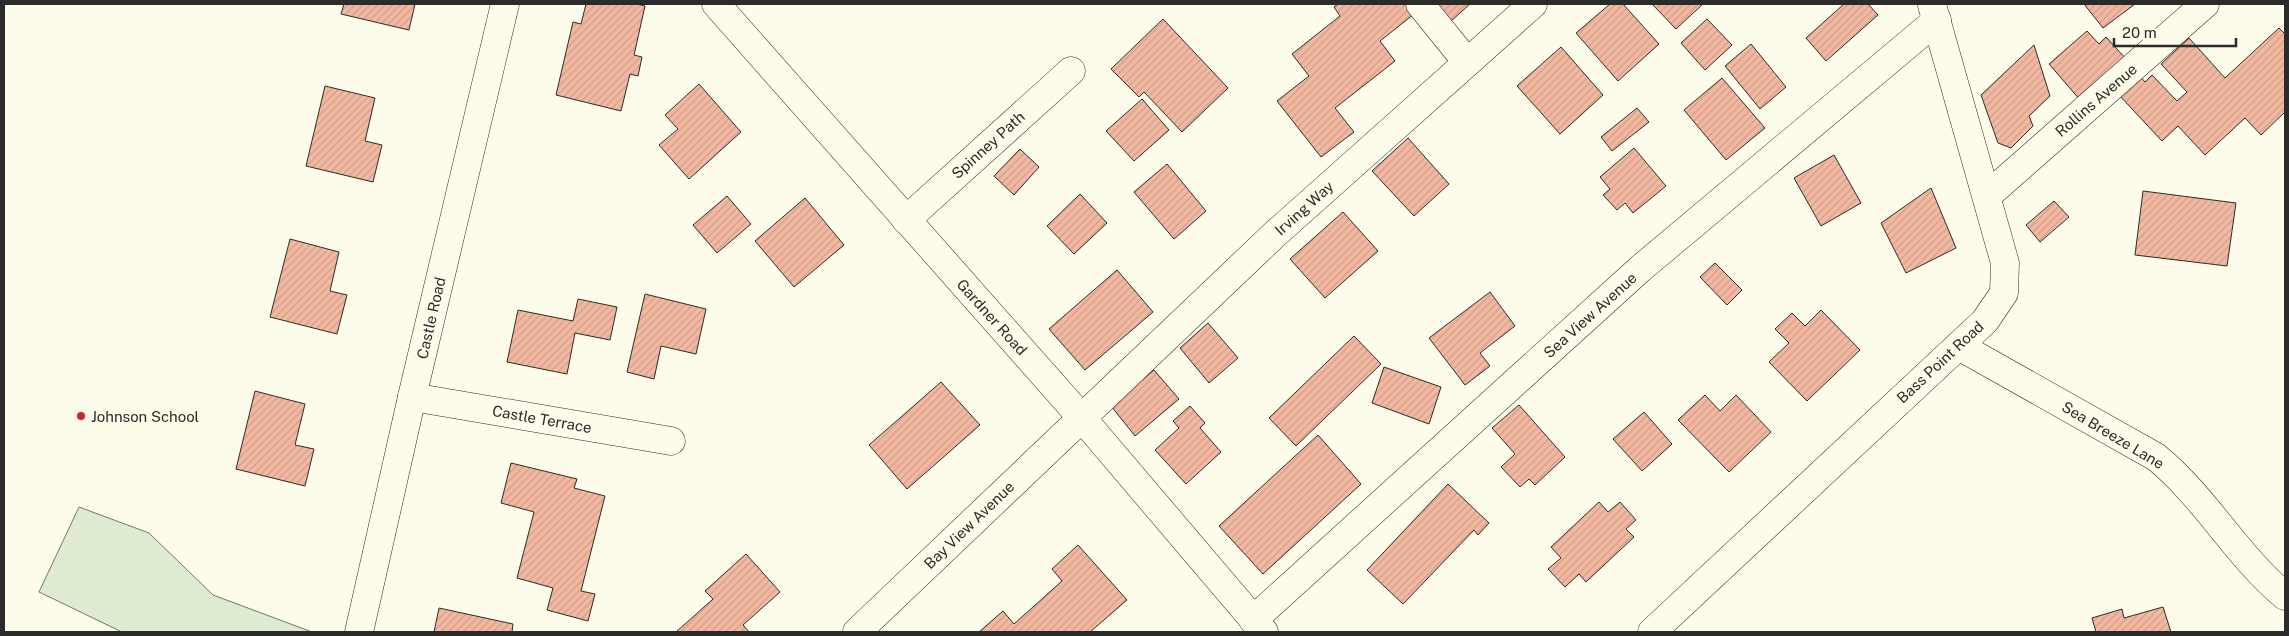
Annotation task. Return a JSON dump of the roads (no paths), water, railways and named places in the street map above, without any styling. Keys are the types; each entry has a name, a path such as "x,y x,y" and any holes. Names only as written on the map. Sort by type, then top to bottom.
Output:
{"street":[{"name":"Castle Road","path":"359,632 412,397 505,4"},
{"path":"1420,4 1467,62"},
{"name":"Irving Way","path":"1082,418 1274,235 1533,4"},
{"name":"Rollins Avenue","path":"1987,196 2205,4"},
{"name":"Gardner Road","path":"728,8 906,220 1082,418 1258,626"},
{"name":"Bass Point Road","path":"1652,632 1985,321 2004,293 2005,263 1934,12"},
{"name":"Sea View Avenue","path":"1258,626 1640,269 1934,12"},
{"name":"Spinney Path","path":"906,220 1071,71"},
{"name":"Sea Breeze Lane","path":"1959,346 2156,457 2176,474 2265,579 2285,596"},
{"name":"Castle Terrace","path":"412,397 672,442"},
{"name":"Bay View Avenue","path":"856,632 1082,418"}],"place":[{"name":"Johnson School","path":"81,416"}]}
